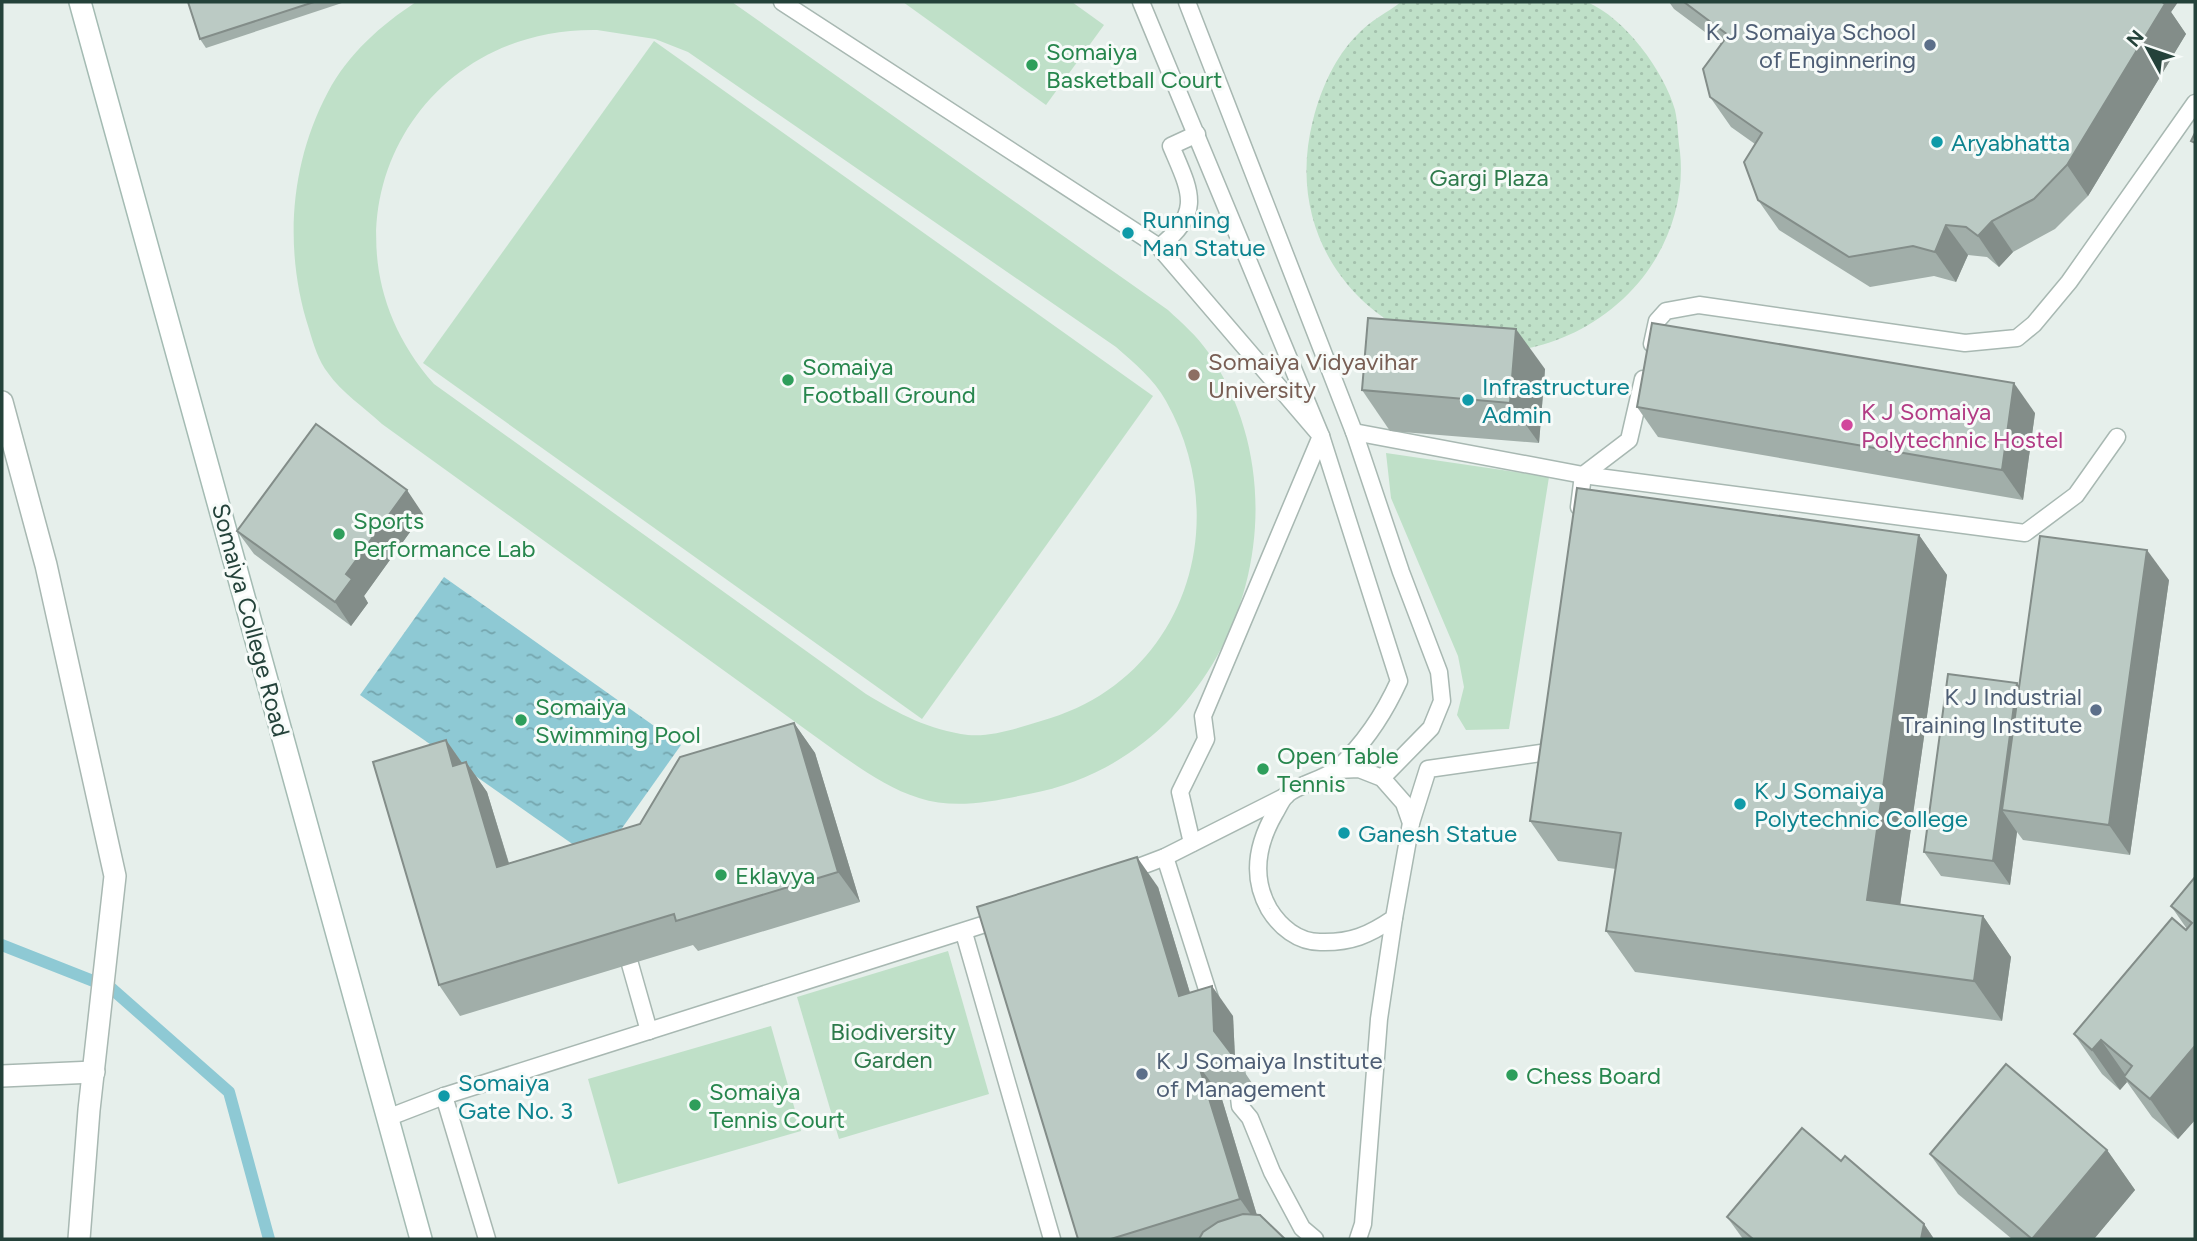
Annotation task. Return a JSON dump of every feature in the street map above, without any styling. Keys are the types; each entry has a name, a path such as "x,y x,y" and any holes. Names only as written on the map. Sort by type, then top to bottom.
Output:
{"street":[{"name":"Somaiya College Road","path":"80,2 421,1239"},
{"path":"2,402 46,565 115,876 79,1239"},
{"path":"2,1076 94,1072"}],"lane":[{"path":"782,2 1159,247 1321,436"},
{"path":"1102,881 1165,857 1336,770 1367,738 1399,681 1321,436 1141,2"},
{"path":"1188,2 1354,432 1401,572 1439,672 1442,701 1431,728 1382,778"},
{"path":"1578,517 1583,475 1629,440 1657,321 1666,311 1699,305 1965,343 2017,338 2034,324 2069,282 2195,103"},
{"path":"1159,247 1180,228 1191,204 1191,191 1171,146 1197,134"},
{"path":"1354,432 1583,475 2030,537 2076,495 2118,437"},
{"path":"1192,842 1180,792 1206,739 1203,716 1321,436"},
{"path":"1358,1239 1363,1224 1379,1019 1394,918 1411,823 1428,769 1548,752 1552,724"},
{"path":"1336,770 1359,769 1382,778 1404,803 1411,823"},
{"path":"1286,796 1259,849 1258,881 1275,919 1291,934 1313,942 1339,943 1365,937 1394,918"},
{"path":"1165,857 1220,1027"},
{"path":"387,1118 444,1096 964,933 1014,914"},
{"path":"964,933 1052,1239"},
{"path":"630,964 649,1031"},
{"path":"1230,1050 1235,1061 1240,1106 1250,1118 1272,1171 1302,1228 1315,1239"},
{"path":"444,1096 487,1239"}],"green space":[{"path":"416,2 732,2 1168,310 1184,325 1208,352 1240,416 1255,485 1252,554 1234,621 1201,681 1156,733 1098,771 1029,794 960,804 933,802 898,790 841,755 382,424 346,393 333,380 319,358 301,300 294,239 298,179 315,120 336,78 366,41","holes":["597,30 655,39 688,52 1116,347 1161,393 1187,449 1196,498 1195,547 1183,593 1161,636 1130,672 1090,701 1041,721 996,733 977,735 940,729 890,708 866,694 434,384 396,327 378,268 378,208 395,152 427,103 472,64 529,38"]},
{"name":"Somaiya Basketball Court","path":"903,2 1072,2 1104,25 1046,105"},
{"name":"Gargi Plaza","path":"1401,2 1587,2 1615,20 1629,33 1652,63 1670,95 1677,120 1681,172 1679,193 1669,232 1650,268 1623,299 1568,336 1509,351 1451,347 1398,326 1354,291 1322,244 1307,186 1316,108 1330,73 1350,42 1368,24"},
{"name":"Somaiya Football Ground","path":"654,41 1153,396 922,719 423,363"},
{"path":"1386,453 1549,477 1509,729 1466,730 1457,715 1464,687 1458,656 1391,498"},
{"name":"Biodiversity Garden","path":"948,951 989,1094 839,1139 797,997"},
{"name":"Somaiya Tennis Court","path":"771,1026 801,1131 618,1184 588,1079"}],"water":[{"name":"Somaiya Swimming Pool","path":"444,577 681,745 598,862 360,695"}],"building":[{"path":"188,2 314,2 200,39"},
{"name":"Aryabhatta","path":"1684,2 2165,4 2067,165 2034,199 1992,221 1978,236 1966,227 1946,225 1935,252 1913,246 1849,257 1758,200 1744,162 1762,133 1710,97 1703,69 1728,35"},
{"path":"1368,318 1516,329 1510,403 1362,390"},
{"name":"K J Somaiya Polytechnic Hostel","path":"1652,323 2014,383 2002,470 1637,407"},
{"name":"Sports Performance Lab","path":"316,424 407,490 346,574 352,579 335,602 237,531"},
{"name":"K J Somaiya Polytechnic College","path":"1577,488 1919,535 1867,900 1983,916 1974,981 1606,931 1621,833 1530,821"},
{"name":"K J Industrial Training Institute","path":"2040,536 2147,550 2109,825 2002,810"},
{"name":"K J Industrial Training Institute","path":"1948,674 2017,683 1993,861 1924,852"},
{"name":"Eklavya","path":"794,723 838,872 676,921 674,914 439,985 373,762 446,740 453,766 466,762 497,867 640,824 680,757"},
{"name":"K J Somaiya Institute of Management","path":"1137,857 1179,996 1212,986 1214,1031 1233,1056 1199,1066 1240,1199 1111,1239 1078,1239 977,907"},
{"path":"2195,877 2195,1046 2150,1099 2124,1077 2132,1066 2101,1040 2092,1050 2074,1034 2172,918 2186,930 2192,923 2171,906"},
{"path":"2006,1064 2107,1150 2032,1239 1930,1154"},
{"path":"1802,1128 1841,1161 1845,1156 1924,1224 1921,1239 1753,1239 1727,1217"},
{"path":"1243,1214 1260,1215 1285,1239 1199,1239 1203,1232 1218,1222"}],"waterway":[{"path":"2,945 111,988 229,1092 269,1239"}],"place":[{"name":"K J Somaiya School of Enginnering","path":"1930,45"},
{"name":"Somaiya Basketball Court","path":"1032,65"},
{"name":"Aryabhatta","path":"1937,142"},
{"name":"Running Man Statue","path":"1128,233"},
{"name":"Somaiya Vidyavihar University","path":"1194,375"},
{"name":"Somaiya Football Ground","path":"788,380"},
{"name":"Infrastructure Admin","path":"1468,400"},
{"name":"K J Somaiya Polytechnic Hostel","path":"1847,425"},
{"name":"Sports Performance Lab","path":"339,534"},
{"name":"K J Industrial Training Institute","path":"2096,710"},
{"name":"Somaiya Swimming Pool","path":"521,720"},
{"name":"Open Table Tennis","path":"1263,769"},
{"name":"K J Somaiya Polytechnic College","path":"1740,804"},
{"name":"Ganesh Statue","path":"1344,833"},
{"name":"Eklavya","path":"721,875"},
{"name":"K J Somaiya Institute of Management","path":"1142,1074"},
{"name":"Chess Board","path":"1512,1075"},
{"name":"Somaiya Gate No. 3","path":"444,1096"},
{"name":"Somaiya Tennis Court","path":"695,1105"}]}
